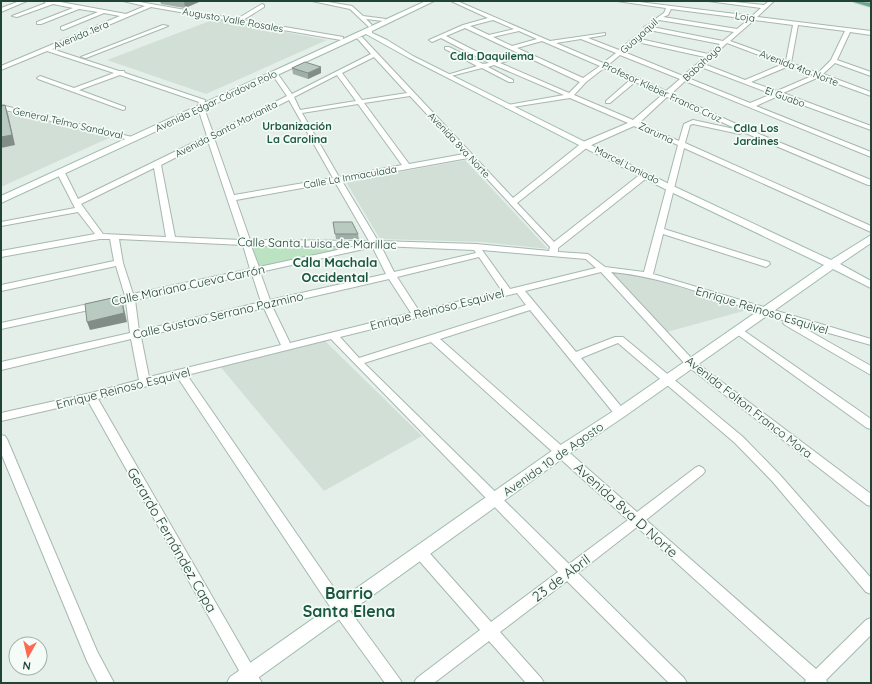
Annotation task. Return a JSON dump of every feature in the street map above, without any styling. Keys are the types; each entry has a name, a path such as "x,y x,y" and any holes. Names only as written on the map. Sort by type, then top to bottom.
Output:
{"main road":[{"path":"856,1 871,4"},
{"path":"863,1 871,4"}],"street":[{"path":"1,10 25,1"},
{"path":"45,1 127,16"},
{"name":"Augusto Valle Rosales","path":"125,1 342,40"},
{"name":"Avenida 1era","path":"1,68 161,1"},
{"path":"314,1 352,8 369,27"},
{"name":"Avenida Edgar Córdova Polo","path":"369,27 422,1"},
{"name":"Avenida Edgar Córdova Polo","path":"1,200 134,139 204,102 274,74 369,27 431,1"},
{"name":"Profesor Kleber Franco Cruz","path":"453,1 551,42 745,130 871,183"},
{"name":"Loja","path":"619,1 871,33"},
{"path":"710,1 764,7"},
{"name":"Babahoyo","path":"512,203 586,144 634,123 686,79 709,56 772,1"},
{"path":"15,16 53,2"},
{"name":"Guayaquil","path":"570,96 584,82 636,40 646,28 658,18 666,14 685,9 691,5"},
{"path":"237,21 262,6"},
{"path":"39,22 79,7"},
{"name":"Guayaquil","path":"666,14 669,7"},
{"path":"63,28 103,12"},
{"path":"361,17 383,19"},
{"path":"432,40 465,26 494,18"},
{"path":"658,18 737,31"},
{"path":"745,82 788,64 796,24"},
{"path":"84,56 165,26"},
{"path":"465,26 584,82"},
{"name":"Marcel Laniado","path":"369,27 369,34 385,41 411,57 508,107 586,144 670,188 833,265 871,285"},
{"name":"Avenida 4ta Norte","path":"646,28 725,42 871,94"},
{"path":"487,36 520,29"},
{"path":"752,105 778,95 819,75 834,61 848,30"},
{"path":"551,42 604,34"},
{"name":"Zaruma","path":"441,36 570,96 871,229"},
{"path":"581,37 752,105 871,155"},
{"name":"Marcel Laniado","path":"342,40 360,38 385,41"},
{"name":"Avenida 8va Norte","path":"360,38 554,250"},
{"path":"511,48 543,39"},
{"name":"Avenida Edgar Córdova Polo","path":"1,192 342,40"},
{"path":"636,40 709,56"},
{"path":"50,48 84,56 204,102 210,136 231,198 268,305 287,347"},
{"path":"50,48 123,71"},
{"path":"446,48 511,81"},
{"name":"Avenida Santa Marianita","path":"1,224 78,206 210,136 375,54"},
{"path":"449,76 525,54"},
{"path":"834,61 871,74"},
{"name":"El Guabo","path":"700,65 871,128"},
{"path":"74,90 123,71"},
{"path":"338,72 407,167"},
{"path":"274,74 290,96 375,244 391,275 416,314"},
{"path":"40,78 123,108"},
{"path":"608,102 634,79"},
{"path":"298,112 411,94"},
{"path":"508,107 570,96"},
{"name":"General Telmo Sandoval","path":"1,107 134,139"},
{"path":"648,274 689,122 740,132 745,130"},
{"name":"Calle La Inmaculada","path":"231,198 468,156"},
{"path":"157,164 171,239"},
{"path":"61,173 78,206 100,236"},
{"path":"554,250 645,175"},
{"path":"659,230 766,264"},
{"name":"Calle Santa Luisa de Marillac","path":"1,254 100,236 247,243 375,244 479,250 554,250 588,258 603,269"},
{"path":"114,237 119,263 130,298 134,334 145,382"},
{"name":"Avenida 10 de Agosto","path":"236,683 251,679 340,609 420,552 562,452 668,380 737,330 769,313 871,238"},
{"name":"Calle Mariana Cueva Carrón","path":"1,326 375,244"},
{"path":"479,250 507,292"},
{"name":"Calle Gustavo Serrano Pazmino","path":"1,366 134,334 268,305 391,275 479,250"},
{"path":"1,288 119,263"},
{"name":"Enrique Reinoso Esquivel","path":"1,417 91,397 180,373 416,314 603,269 648,274 769,313 871,342"},
{"name":"Avenida Folton Franco Mora","path":"603,269 690,363 871,501"},
{"path":"518,289 620,413"},
{"path":"357,362 533,306"},
{"path":"769,313 871,371"},
{"path":"737,330 871,425"},
{"path":"332,335 357,362 679,683"},
{"name":"Avenida 8va D Norte","path":"433,338 562,452 816,682"},
{"path":"574,356 619,339 745,446 776,478 871,588"},
{"path":"180,373 340,609 394,683"},
{"name":"Gerardo Fernández Capa","path":"91,397 251,679"},
{"path":"1,439 92,656 106,683"},
{"name":"23 de Abril","path":"422,683 637,520 699,471"},
{"path":"420,552 536,683"},
{"path":"816,682 871,625"}],"shaded area":[{"path":"215,19 327,40 206,94 107,60"},
{"path":"1,111 111,137 1,187"},
{"path":"465,160 548,249 483,242 380,239 346,182"},
{"path":"606,272 642,276 675,284 751,309 663,333"},
{"path":"323,339 422,436 324,491 219,365"}],"green space":[{"path":"244,241 372,243 254,269"}],"building":[{"path":"305,62 321,67 308,73 292,68"},
{"path":"5,105 12,135 1,137 1,106"},
{"path":"333,222 352,222 358,234 335,234"},
{"path":"121,296 124,313 87,322 85,304"}],"district":[{"name":"Cdla Daquilema","path":"492,56"},
{"name":"Urbanización La Carolina","path":"297,132"},
{"name":"Cdla Los Jardines","path":"756,134"},
{"name":"Cdla Machala Occidental","path":"335,270"},
{"name":"Barrio Santa Elena","path":"349,602"}]}
